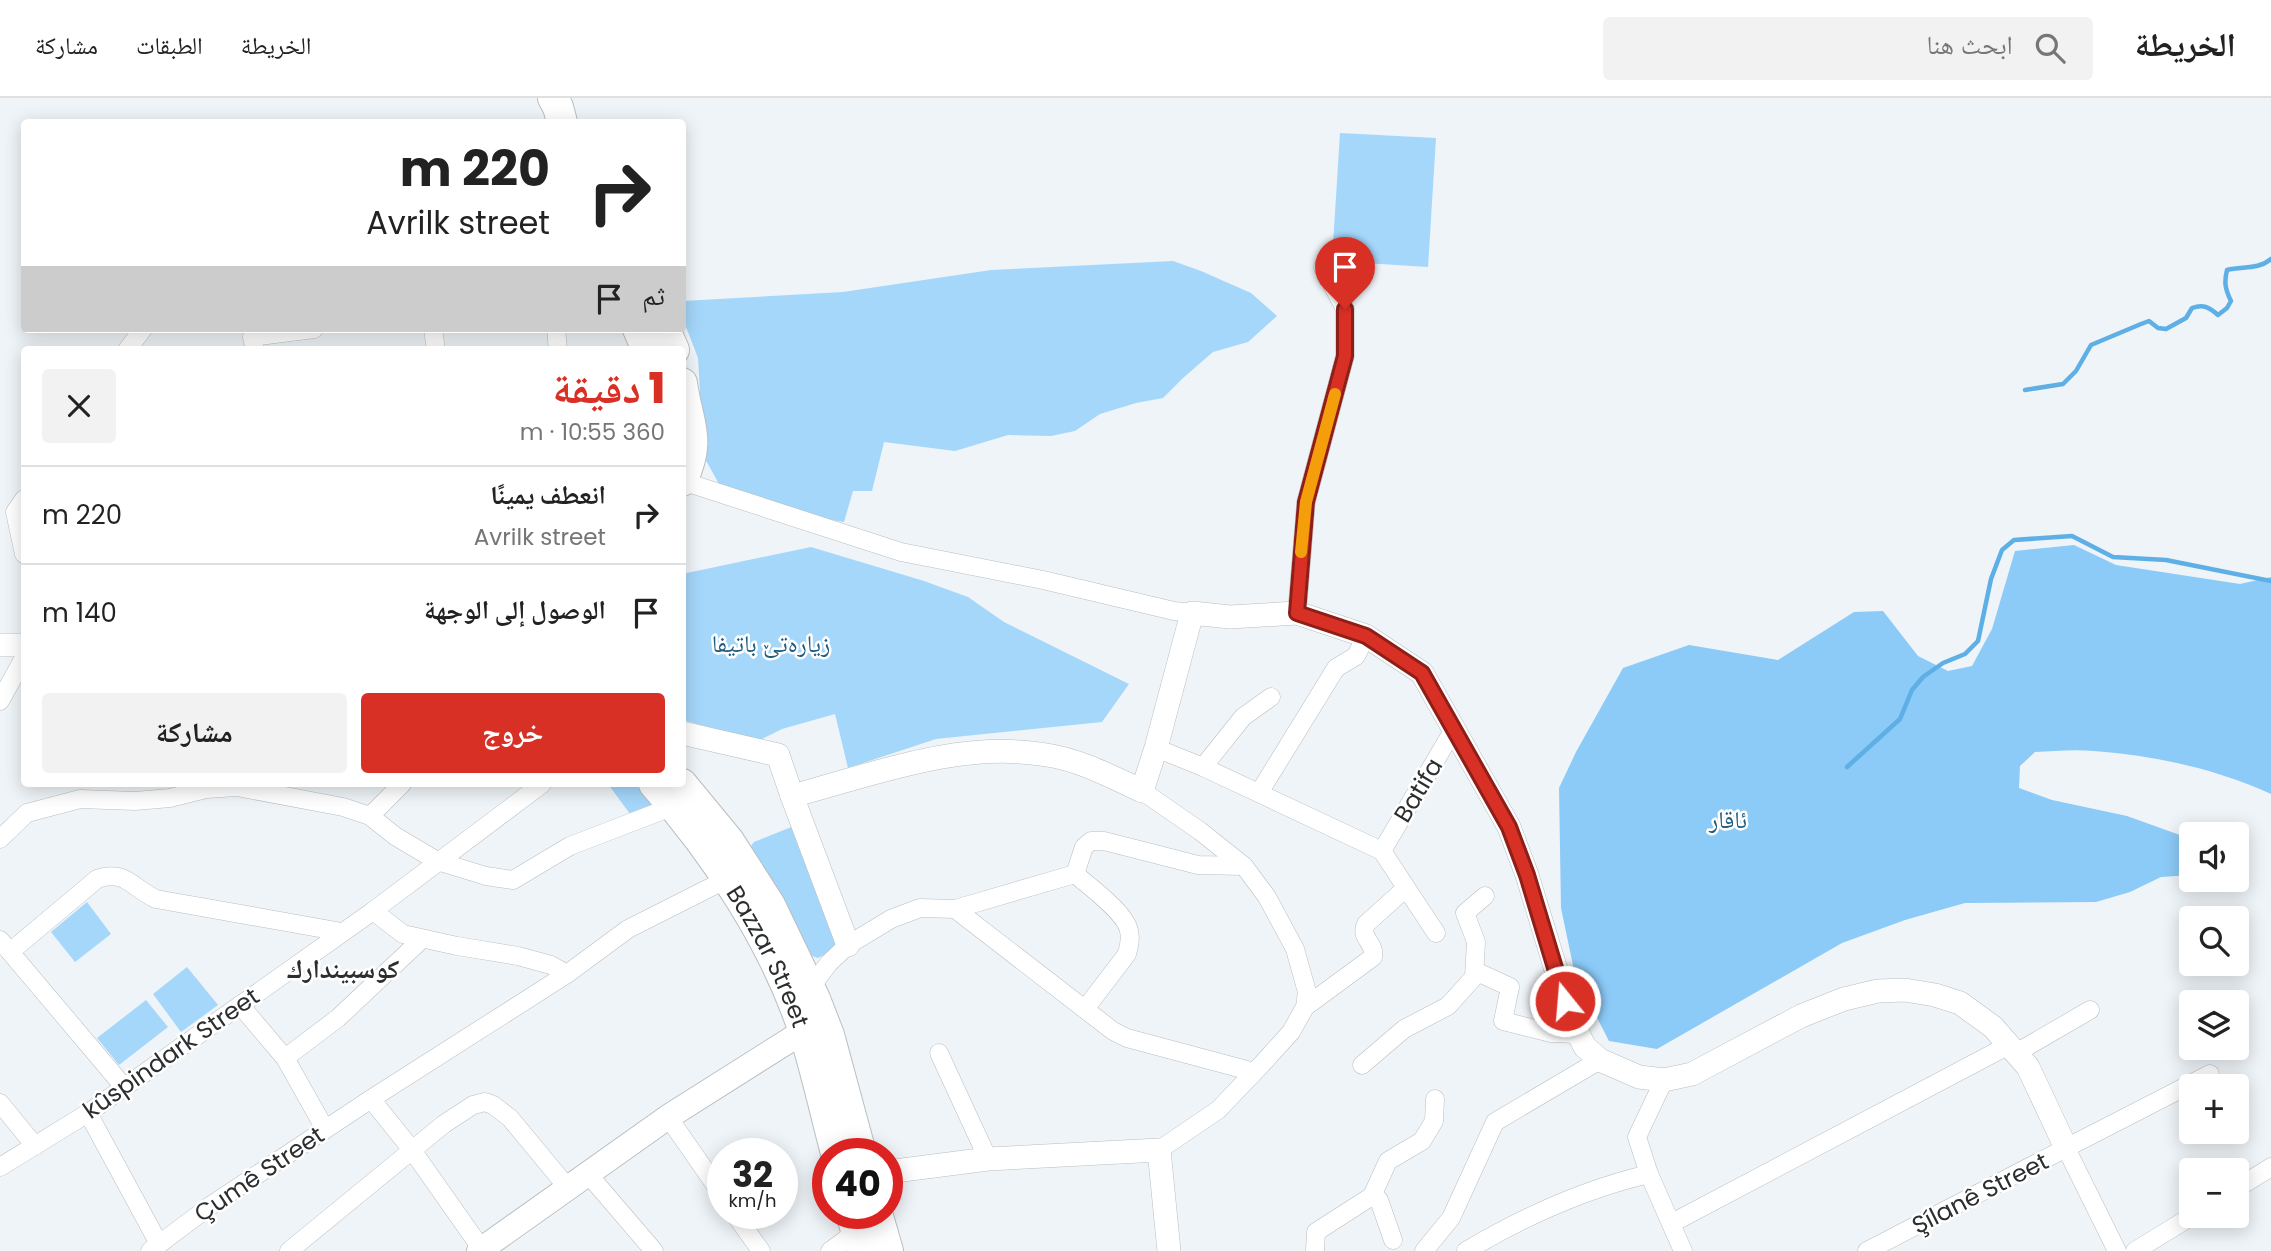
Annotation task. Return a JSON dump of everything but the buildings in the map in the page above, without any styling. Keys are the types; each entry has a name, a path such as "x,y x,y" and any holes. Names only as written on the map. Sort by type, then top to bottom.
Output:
{"highway":[{"path":"552,98 561,119"},
{"path":"686,404 694,445 686,473"},
{"name":"Bazzar Street","path":"670,791 750,915 790,995 803,1031 854,1138"},
{"name":"Bazzar Street","path":"670,791 722,831 770,905 810,988 829,1035 835,1138"},
{"path":"863,1229 888,1251"}],"main road":[{"path":"481,1250 668,1117 803,1031"}],"street":[{"path":"1297,613 1306,502 1345,356 1345,309 1323,267"},
{"path":"252,339 289,333"},
{"path":"686,482 901,552 1043,580 1174,611 1230,617 1297,613 1366,636 1422,673 1509,827 1527,875 1572,1022 1586,1047 1600,1060 1640,1077 1664,1080 1692,1074 1801,1016 1844,999 1905,990 1960,1003 1993,1027 2028,1067 2066,1148 2179,1090"},
{"path":"21,503 15,512 21,540"},
{"path":"1142,791 1192,613"},
{"path":"1259,793 1336,668 1356,656 1366,636"},
{"path":"0,645 21,645"},
{"path":"0,701 21,663"},
{"path":"1203,767 1243,717 1271,697"},
{"name":"Batifa","path":"1382,850 1454,729"},
{"path":"686,734 778,755 848,945"},
{"path":"1156,748 1382,850 1436,933"},
{"path":"792,796 922,761 969,754 1012,751 1049,755 1102,772 1142,791 1200,831 1244,866 1267,897 1294,949 1307,992 1305,1007 1291,1032 1254,1072 1218,1110 1159,1150 988,1159 903,1170"},
{"path":"0,839 27,813 79,799 135,801 170,798 206,789 237,787 343,807 370,816 395,836 437,861 486,876 513,880 670,791"},
{"path":"370,816 399,787"},
{"name":"kûspindark Street","path":"0,1167 88,1113 373,911 538,787"},
{"path":"1075,874 1084,847 1091,841 1104,841 1198,866 1244,866"},
{"path":"810,988 829,963 848,945 891,919 920,908 955,909 1075,874"},
{"path":"1075,874 1123,918 1129,929 1130,943 1126,954 1085,1009"},
{"path":"124,1087 5,946 97,879 117,875 156,899 342,932"},
{"name":"Çumê Street","path":"155,1247 210,1206 566,974 628,929 727,879"},
{"path":"1305,1007 1373,957 1372,947 1363,930 1366,924 1406,888"},
{"path":"1362,1065 1404,1029 1447,1006 1474,977 1476,942 1465,913 1485,896"},
{"path":"955,909 1114,1031 1127,1038 1254,1072"},
{"path":"373,911 403,934 518,956 551,965 566,974"},
{"path":"285,1058 338,1018 422,939"},
{"path":"1475,971 1510,987 1503,1021 1551,1033 1578,1034"},
{"path":"240,1004 285,1058 326,1129"},
{"path":"1672,1223 2090,1010"},
{"path":"939,1053 988,1159"},
{"path":"1424,1251 1451,1218 1495,1122 1600,1060"},
{"path":"1664,1080 1637,1137 1649,1174 1683,1251"},
{"path":"371,1099 412,1150 481,1250"},
{"path":"1315,1251 1316,1232 1372,1196 1388,1161 1422,1141 1434,1121 1435,1099"},
{"path":"289,1251 444,1124 473,1105 485,1102 494,1105 510,1118 654,1251"},
{"path":"0,1103 35,1146"},
{"path":"88,1113 155,1247"},
{"path":"668,1117 707,1173"},
{"name":"Şílanê Street","path":"1867,1251 2066,1148 2118,1251"},
{"path":"1159,1150 1169,1251"},
{"path":"2249,1181 2271,1167"},
{"path":"1466,1251 1523,1220 1611,1183 1649,1174"},
{"path":"1372,1196 1379,1200 1393,1240"},
{"path":"2135,1251 2179,1224"},
{"path":"745,1229 761,1251"},
{"path":"830,1251 858,1229"}],"green space":[{"path":"1340,133 1436,138 1428,267 1332,261"},
{"path":"1173,261 1251,293 1277,316 1248,342 1213,352 1163,398 1100,414 1075,431 1051,436 1008,435 955,451 884,442 872,491 853,491 844,522 801,515 719,484 704,457 698,358 686,327 686,301 843,292 991,270"},
{"name":"ئاقار","path":"2074,545 2116,565 2240,584 2271,577 2271,794 2207,770 2162,760 2087,750 2035,752 2020,766 2019,788 2052,800 2127,816 2179,835 2179,876 2161,877 2130,892 2096,902 1965,903 1905,920 1842,943 1657,1049 1609,1041 1575,975 1561,908 1559,788 1623,668 1689,645 1778,660 1854,612 1883,611 1918,656 1948,671 1972,666 1992,629 2015,551"},
{"name":"زياره‌تێ باتيفا","path":"811,547 968,597 1004,622 1129,684 1102,722 936,739 848,768 835,714 782,729 758,741 686,721 686,573"},
{"path":"610,787 639,787 654,809 633,818"},
{"path":"794,826 839,936 835,949 818,958 812,956 751,846 754,842"},
{"path":"87,902 111,934 75,962 51,932"},
{"path":"187,967 218,1005 181,1032 153,994"},
{"path":"146,1000 168,1027 119,1065 97,1038"}],"waterway":[{"path":"2025,390 2063,384 2076,371 2091,345 2141,324 2149,321 2158,328 2166,329 2186,318 2192,308 2199,306 2209,308 2218,315 2231,301 2226,286 2227,270 2256,266 2271,259"},
{"path":"1847,767 1900,719 1912,690 1923,677 1943,663 1965,654 1978,641 1991,579 2002,550 2014,540 2072,536 2113,557 2166,560 2271,581"}],"slow traffic":[{"path":"1301,552 1306,502 1335,394"}],"district":[{"name":"كوسبيندارك","path":"343,969"}],"route":[{"path":"1345,309 1345,356 1306,502 1297,613 1366,636 1422,673 1509,827 1527,875 1565,1001"}]}
